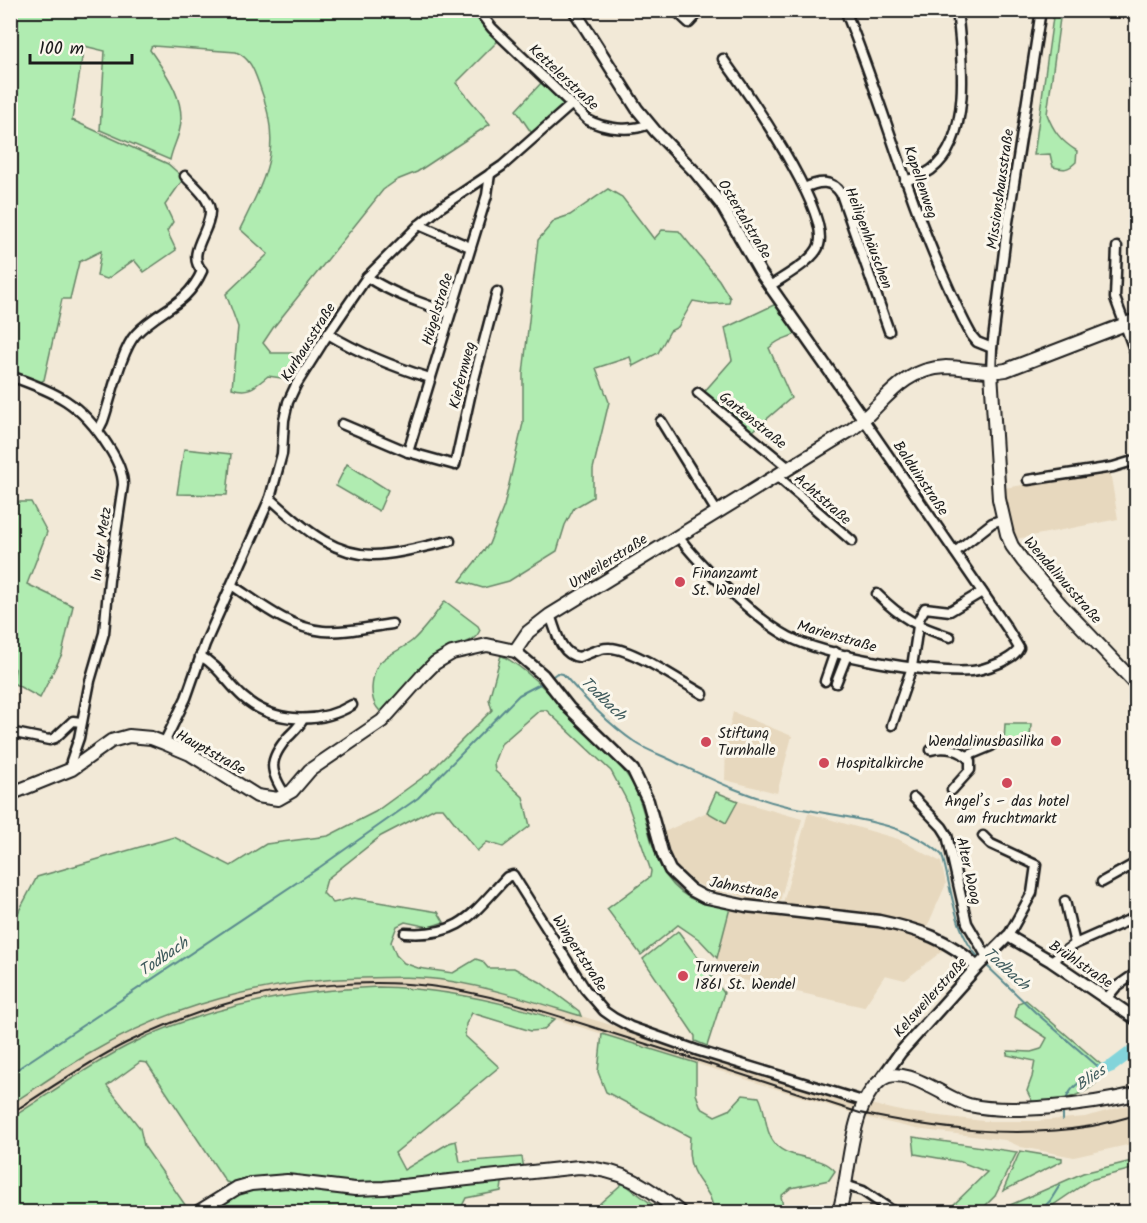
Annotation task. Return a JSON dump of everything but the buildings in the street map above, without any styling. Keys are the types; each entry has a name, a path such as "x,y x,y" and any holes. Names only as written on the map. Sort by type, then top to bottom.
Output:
{"main road":[{"name":"Urweilerstraße","path":"515,651 528,632 550,615 790,469 864,420 896,386 921,371 950,367 992,372 1014,368 1131,323"},
{"name":"Wendalinusstraße","path":"992,372 998,486 1003,519 1012,546 1068,612 1137,684"},
{"path":"286,796 310,770 382,721 435,663 452,653 487,645 515,651"},
{"name":"Hauptstraße","path":"10,794 72,769 111,741 120,737 138,736 164,743 190,754 257,796 273,799 286,796"},
{"path":"879,1082 886,1077 896,1075 914,1079 965,1104 979,1107 1023,1108 1137,1094"},
{"name":"Kelsweilerstraße","path":"842,1210 857,1121 879,1082"},
{"path":"198,1212 237,1188 269,1181 355,1189 384,1188 556,1168 600,1168 624,1175 642,1184 680,1212"}],"street":[{"name":"Kettelerstraße","path":"478,10 492,28 588,120 603,126 634,128 649,124"},
{"name":"Ostertalstraße","path":"574,10 622,87 649,124 709,187 721,204 749,256 864,420"},
{"path":"675,10 689,23 701,10"},
{"name":"Kapellenweg","path":"845,10 876,89 932,252 967,328 978,342 992,348"},
{"path":"906,181 924,174 939,162 945,154 956,127 963,76 957,10"},
{"name":"Missionshausstraße","path":"992,372 992,348 1041,10"},
{"path":"723,58 775,134 804,188 820,235 820,243 813,255 770,286"},
{"name":"Kurhausstraße","path":"164,743 186,698 200,656 270,498 282,454 284,420 288,402 328,334 368,277 419,225 528,144 571,105"},
{"name":"Hügelstraße","path":"408,452 487,195 490,174"},
{"path":"98,431 127,346 147,324 179,303 196,284 202,271 196,251 209,220 210,209 204,196 185,176"},
{"name":"Heiligenhäuschen","path":"804,188 821,182 834,186 841,194 889,331"},
{"path":"419,225 470,247"},
{"path":"1117,247 1115,298 1131,323 1137,355"},
{"path":"368,277 409,298 450,313"},
{"name":"Kiefernweg","path":"408,452 455,465 473,383 497,292"},
{"path":"328,334 384,363 430,378"},
{"name":"In der Metz","path":"10,376 65,399 83,414 98,431 120,467 123,485 104,633 90,681 72,769"},
{"name":"Gartenstraße","path":"699,393 790,469"},
{"name":"Balduinstraße","path":"864,420 1019,648"},
{"path":"661,421 717,512"},
{"path":"342,424 408,452"},
{"path":"1028,480 1113,467 1137,460"},
{"name":"Achtstraße","path":"777,476 852,541"},
{"path":"270,498 305,530 344,551 360,554 386,554 450,541"},
{"path":"955,552 992,522 1003,519"},
{"name":"Marienstraße","path":"678,536 711,572 774,627 806,644 847,655 948,671 987,668 1016,654 1019,648"},
{"path":"232,586 276,614 321,631 392,624"},
{"path":"892,726 912,667 918,626 925,608 950,611 982,592"},
{"path":"877,594 903,617 918,626 950,637"},
{"path":"550,615 566,652 574,657 609,647 620,650 635,655 703,694"},
{"name":"Jahnstraße","path":"515,651 543,675 575,714 633,770 648,801 663,855 670,870 690,890 704,897 746,906 898,925 953,945 982,962"},
{"path":"825,681 835,652"},
{"path":"836,683 847,655"},
{"path":"200,656 210,662 242,696 255,706 282,717 303,719 335,714 352,705"},
{"path":"286,796 275,776 272,767 273,758 303,719"},
{"path":"10,732 49,740 55,738 73,721 81,723"},
{"path":"931,750 945,747 967,756 991,746"},
{"path":"952,790 970,770 971,766 967,756"},
{"name":"Alter Woog","path":"914,798 942,826 947,835 967,923 982,962"},
{"path":"983,836 991,844 1036,865 1032,894 1008,936"},
{"path":"1102,882 1137,863"},
{"name":"Wingertstraße","path":"405,933 427,934 446,931 457,926 468,919 507,878 513,875 594,1001 614,1018 631,1027 699,1051 866,1102"},
{"path":"1065,901 1075,944"},
{"path":"1051,961 1075,944 1137,917"},
{"name":"Kelsweilerstraße","path":"879,1082 900,1053 1008,936"},
{"name":"Brühlstraße","path":"1008,936 1051,961 1137,1019"},
{"path":"1106,999 1126,978 1137,973"},
{"name":"Kelsweilerstraße","path":"896,1075 900,1053"},
{"path":"846,1185 863,1191 894,1212"}],"shaded area":[{"path":"1110,471 1118,519 1016,539 1010,524 1004,488"},
{"path":"733,712 792,736 777,793 725,780 726,743"},
{"path":"738,801 802,819 778,909 732,893 716,892 693,882 677,867 667,851 664,832 707,812 726,823"},
{"path":"808,813 898,839 941,862 946,884 923,936 946,948 905,980 885,975 864,1007 721,975 716,970 730,908 780,914"},
{"path":"414,977 450,981 519,997 870,1104 905,1112 983,1121 1036,1121 1085,1117 1136,1103 1136,1143 1074,1157 1021,1147 1005,1140 916,1129 865,1117 517,1007 238,1005 183,1022 128,1046 93,1065 11,1118 11,1104 87,1054 122,1036 181,1011 237,993 289,983 335,978"}],"green space":[{"path":"1054,10 1061,11 1047,114 1058,135 1077,151 1076,162 1063,169 1053,167 1050,154 1034,155"},
{"path":"10,11 473,11 498,41 456,83 490,124 417,172 397,180 383,190 263,343 271,353 291,353 302,359 296,372 288,379 268,376 252,388 238,390 232,388 238,327 226,294 268,254 240,229 265,175 271,143 266,106 253,69 245,58 236,52 151,47 150,50 173,86 180,107 180,128 170,160 100,130 105,51 84,46 72,120 168,164 184,178 165,205 173,222 167,231 176,250 144,272 134,260 107,279 97,276 101,251 79,262 70,299 62,299 44,380 39,383 11,373"},
{"path":"542,82 563,101 563,108 533,135 516,110"},
{"path":"608,189 622,197 654,239 662,230 679,231 719,280 730,298 729,303 710,304 693,301 678,327 670,331 658,353 633,366 630,357 596,368 609,402 593,469 593,497 574,508 565,525 557,551 509,581 483,588 460,581 489,544 504,506 523,423 523,374 538,240 555,220 570,215"},
{"path":"776,304 797,333 769,348 791,398 753,431 704,392 732,360 725,328"},
{"path":"184,449 231,454 227,495 177,494"},
{"path":"347,464 388,490 379,511 336,486"},
{"path":"11,502 31,502 47,532 27,584 73,606 62,654 40,698 13,683 15,669 10,663"},
{"path":"445,601 478,626 480,630 470,641 450,647 436,656 382,713 375,705 372,696 373,677 379,663 412,641"},
{"path":"501,655 523,669 624,771 637,793 658,859 665,874 675,887 694,900 730,908 717,958 700,940 678,925 641,955 607,909 650,877 651,871 626,799 611,771 546,710 540,710 501,744 494,762 495,771 523,797 530,826 503,847 487,842 477,851 443,808 435,808 381,836 327,879 323,893 333,903 354,898 438,912 444,922 429,927 405,922 397,926 391,942 396,955 404,963 418,968 453,973 476,959 482,961 488,968 514,968 540,982 579,1011 581,1016 499,992 438,979 374,978 291,984 220,998 152,1022 87,1055 11,1104 11,926 37,877 174,837 231,866 266,844 328,836 375,812 430,772 492,710 489,699"},
{"path":"1005,724 1031,724 1030,739 1004,742"},
{"path":"716,792 738,801 726,823 707,812"},
{"name":"Turnverein 1861 St. Wendel","path":"678,931 724,993 707,1046 695,1041 695,1036 643,959"},
{"path":"378,987 446,993 511,1006 555,1019 543,1030 531,1031 472,1013 466,1024 465,1036 499,1067 395,1153 404,1170 456,1141 460,1162 522,1157 525,1176 502,1183 501,1191 466,1198 462,1206 485,1212 190,1212 11,1212 11,1118 112,1054 186,1020 249,1003 345,989","holes":["140,1062 147,1063 226,1182 230,1183 190,1212 144,1146 140,1128 107,1086"]},
{"path":"1026,1000 1105,1068 1094,1085 1075,1096 1064,1099 1032,1101 1027,1091 1035,1061 1007,1055 1008,1051 1031,1052 1041,1049 1047,1038 1015,1017 1018,1003"},
{"path":"602,1034 696,1063 696,1094 701,1108 715,1116 729,1110 743,1095 759,1097 769,1134 776,1145 790,1153 822,1162 835,1171 829,1180 791,1188 781,1196 784,1212 713,1212 711,1200 691,1166 690,1137 606,1092 598,1072"},
{"path":"913,1137 1017,1152 995,1196 979,1212 946,1212 987,1172 961,1162 915,1154"},
{"path":"1020,1151 1062,1158 1062,1161 1003,1191"},
{"path":"1136,1160 1136,1168 1090,1180 1043,1212 1000,1212 1008,1206 1083,1173"},
{"path":"623,1183 661,1211 590,1212"}],"waterway":[{"name":"Todbach","path":"549,679 557,673 563,674 588,702 626,736 651,751 717,782 787,806 869,821 909,834 926,843 942,855 959,924 964,937 980,959"},
{"name":"Todbach","path":"10,1074 320,867 418,798 519,695 544,682"},
{"name":"Todbach","path":"984,963 1035,1012 1102,1070 1076,1085 1066,1100"},
{"name":"Blies","path":"1102,1070 1112,1066 1136,1048"},
{"name":"Blies","path":"1063,1111 1063,1120"},
{"name":"Blies","path":"1039,1212 1050,1201 1060,1185"}],"railway":[{"path":"10,1114 111,1051 194,1014 259,995 307,987 382,983 430,986 505,1001 860,1113 888,1119 946,1128 1034,1132 1092,1126 1136,1115"}],"place":[{"name":"Finanzamt St. Wendel","path":"680,582"},
{"name":"Wendalinusbasilika","path":"1056,741"},
{"name":"Stiftung Turnhalle","path":"706,742"},
{"name":"Hospitalkirche","path":"824,763"},
{"name":"Angel’s – das hotel am fruchtmarkt","path":"1007,783"},
{"name":"Turnverein 1861 St. Wendel","path":"683,976"}]}
